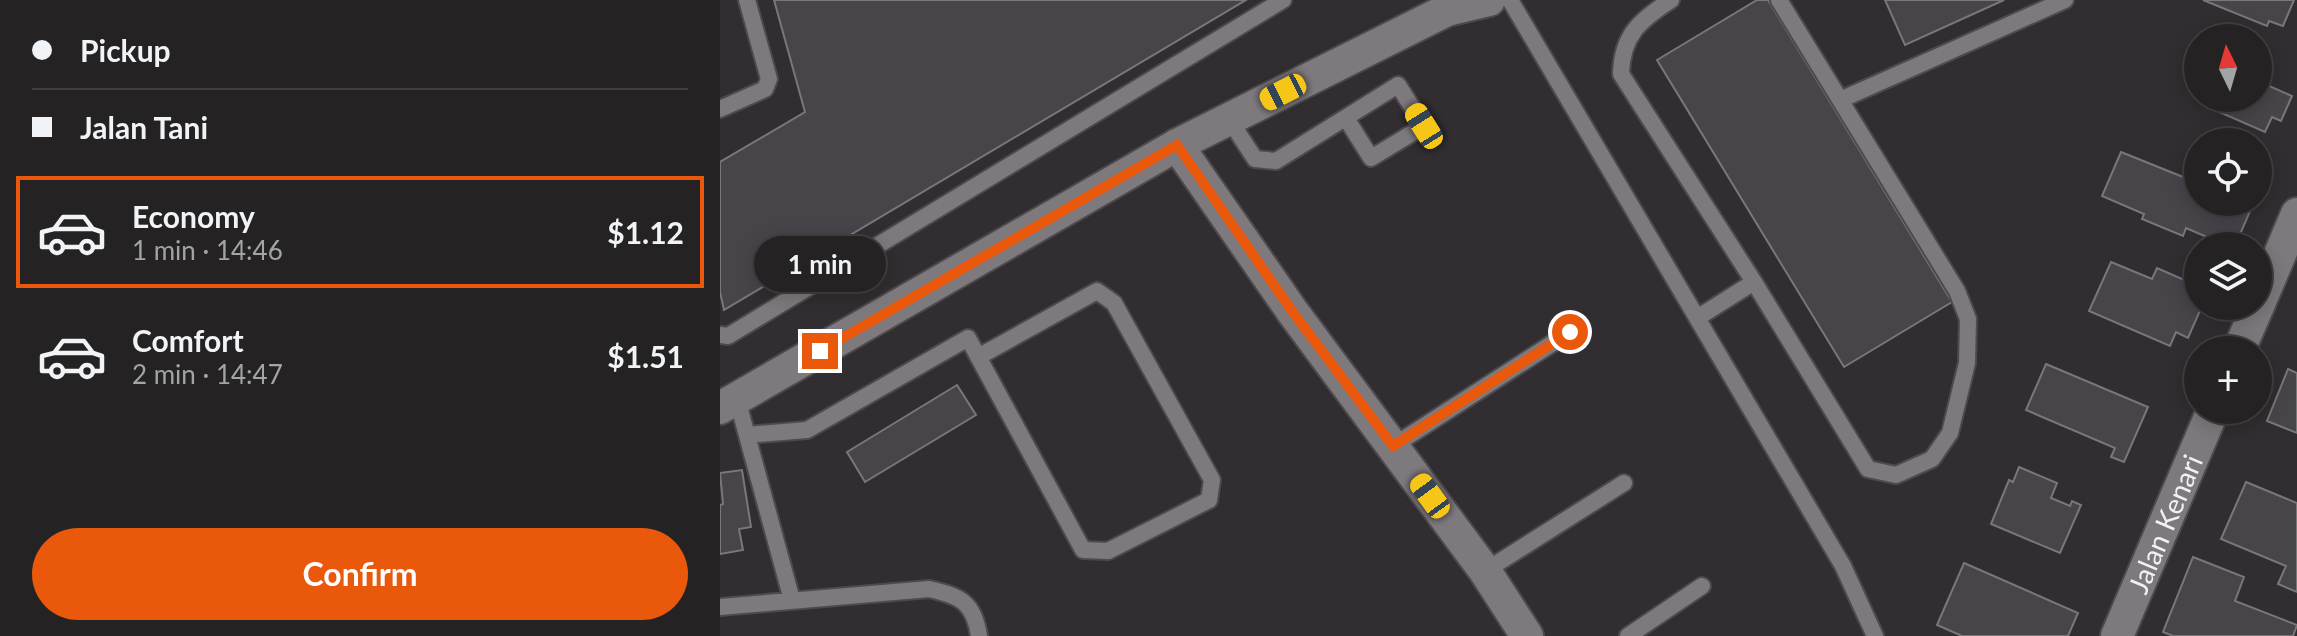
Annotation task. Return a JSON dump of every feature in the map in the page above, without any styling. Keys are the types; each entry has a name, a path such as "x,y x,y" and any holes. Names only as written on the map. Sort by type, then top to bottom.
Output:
{"street":[{"path":"729,403 1177,145 1440,5 1489,0"},
{"path":"1177,145 1292,311 1485,571 1527,636"},
{"path":"2272,273 2297,214"},
{"name":"Jalan Kenari","path":"2117,636 2207,424"}],"lane":[{"path":"720,109 765,89 769,79 747,0"},
{"path":"720,335 728,336 1283,0"},
{"path":"1510,0 1843,566 1875,636"},
{"path":"1671,0 1642,19 1622,51 1621,74 1754,282 1868,469 1896,475 1932,459 1950,433 1967,363 1968,319 1957,291 1779,0"},
{"path":"1840,100 2065,0"},
{"path":"1229,119 1255,159 1276,161 1398,85 1424,126 1371,158 1346,118"},
{"path":"1697,318 1754,282"},
{"path":"747,435 807,430 968,338 978,357 1083,550 1108,551 1209,500 1212,480 1114,303 1097,291 978,357"},
{"path":"1393,446 1570,332"},
{"path":"729,403 747,435 792,600"},
{"path":"1485,571 1624,483"},
{"path":"1628,636 1702,586"},
{"path":"720,607 929,589 958,596 976,619 979,636"}],"building":[{"path":"774,0 1246,0 724,310 720,292 720,162 805,112"},
{"path":"1757,0 1768,0 1952,302 1844,367 1657,60"},
{"path":"1885,0 2004,0 1905,45"},
{"path":"2203,0 2294,0 2283,26 2269,21 2262,24"},
{"path":"2272,87 2292,96 2281,121 2272,117 2267,128 2256,128 2219,112 2272,112"},
{"path":"2121,152 2184,177 2184,216 2248,216 2241,232 2195,232 2186,228 2183,236 2142,219 2144,214 2102,196"},
{"path":"2111,262 2152,279 2157,268 2184,280 2184,320 2196,320 2189,336 2176,332 2170,346 2089,311"},
{"path":"2046,364 2148,407 2124,462 2111,457 2115,448 2026,410"},
{"path":"2288,369 2297,373 2297,433 2272,423 2272,409"},
{"path":"957,385 976,415 865,482 847,452"},
{"path":"2019,467 2057,483 2051,498 2070,506 2072,501 2081,505 2060,553 1991,524 2009,480 2013,482"},
{"path":"742,470 751,527 739,529 743,550 720,554 720,505 723,504 720,473"},
{"path":"2246,482 2297,503 2297,592 2278,584 2286,566 2221,539"},
{"path":"2193,557 2244,577 2235,601 2297,625 2293,636 2173,636 2163,632"},
{"path":"1964,563 2078,613 2068,636 1962,636 1937,625"}],"route":[{"path":"820,351 1177,145 1292,311 1393,446 1570,332"}]}
